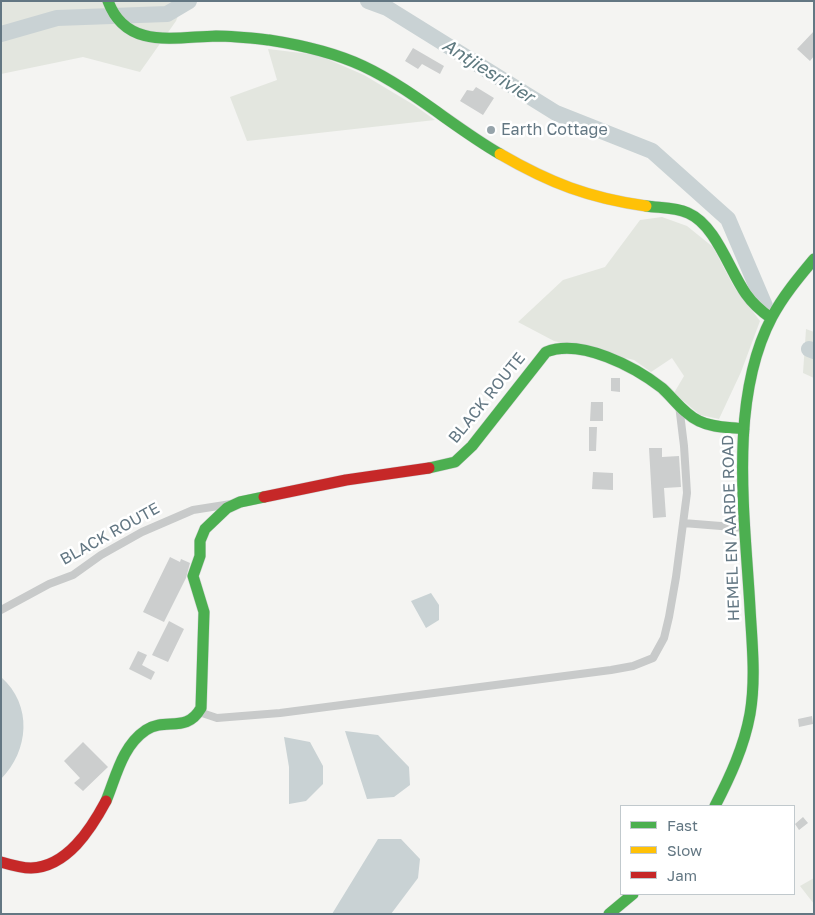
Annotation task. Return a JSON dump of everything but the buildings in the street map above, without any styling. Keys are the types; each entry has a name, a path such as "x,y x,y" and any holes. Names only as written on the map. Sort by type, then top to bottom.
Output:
{"street":[{"path":"108,1 112,14 120,23 131,31 149,36 166,38 240,37 294,46 349,60 392,83 468,134 560,184 586,194 616,202 679,210 690,214 703,224 713,238 734,277 752,303 761,312 772,318"},
{"name":"HEMEL EN AARDE ROAD","path":"716,805 730,776 742,745 751,706 753,658 746,528 744,429 752,375 772,318 814,258"},
{"name":"BLACK ROUTE","path":"1,610 49,584 73,575 101,555 142,532 192,510 219,507 346,480 429,468 456,462 472,446 546,352 554,348 576,349 602,356 631,368 649,379 696,420 708,424 744,429"},
{"path":"1,862 28,868 39,867 58,860 74,847 95,822 111,790 124,753 146,730 157,725 181,724 191,721 197,717 199,712 217,718 280,713 611,670 633,666 653,658 664,638 669,617 687,493 683,437 678,404"},
{"name":"BLACK ROUTE","path":"199,712 201,708 204,612 193,576 200,556 200,541 205,529 227,508 240,502"},
{"path":"683,522 746,528"},
{"path":"609,914 632,895"}],"shaded area":[{"path":"1,1 184,1 176,21 140,72 83,57 1,74"},
{"path":"268,49 318,55 364,75 435,120 247,141 230,97 277,80"},
{"path":"662,217 687,226 713,247 733,285 760,321 741,372 719,419 700,415 674,393 684,376 672,358 651,372 634,360 554,341 518,322 563,280 605,267 640,220"},
{"path":"806,329 814,332 814,378 803,373"},
{"path":"431,593 439,605 439,620 426,628 411,601"},
{"path":"1,677 11,688 18,701 22,714 23,728 22,742 17,755 1,779"},
{"path":"345,731 378,735 409,767 410,785 394,797 367,799"},
{"path":"284,737 310,742 323,766 323,784 306,801 289,804 289,767"},
{"path":"378,839 401,839 420,859 418,878 391,914 332,914"},
{"path":"814,878 814,904 800,886"}],"waterway":[{"name":"Antjiesrivier","path":"1,34 57,18 167,14 189,1"},
{"name":"Antjiesrivier","path":"368,1 387,8 556,113 652,151 728,219 765,306"},
{"name":"Antjiesrivier","path":"809,349 814,351"}],"traffic: fast":[{"path":"108,1 116,17 127,27 139,34 169,38 223,36 269,40 317,50 352,61 381,75 500,154"},
{"path":"646,206 678,210 698,219 714,238 751,301 771,318"},
{"path":"715,805 740,750 752,701 753,661 743,498 744,422 749,385 758,350 776,309 814,259"},
{"path":"429,468 455,462 472,446 546,352 560,349 575,349 607,357 651,380 699,421 715,426 744,429"},
{"path":"106,801 125,753 138,737 153,726 189,721 201,708 204,612 193,576 200,556 200,541 205,529 227,508 240,502 264,497"},
{"path":"609,914 632,895"}],"traffic: slow":[{"path":"500,154 570,188 606,199 646,206"}],"traffic: jam":[{"path":"264,497 346,480 429,468"},
{"path":"1,862 31,868 44,866 56,861 76,845 93,823 106,801"}],"place":[{"name":"Earth Cottage","path":"491,130"}]}
